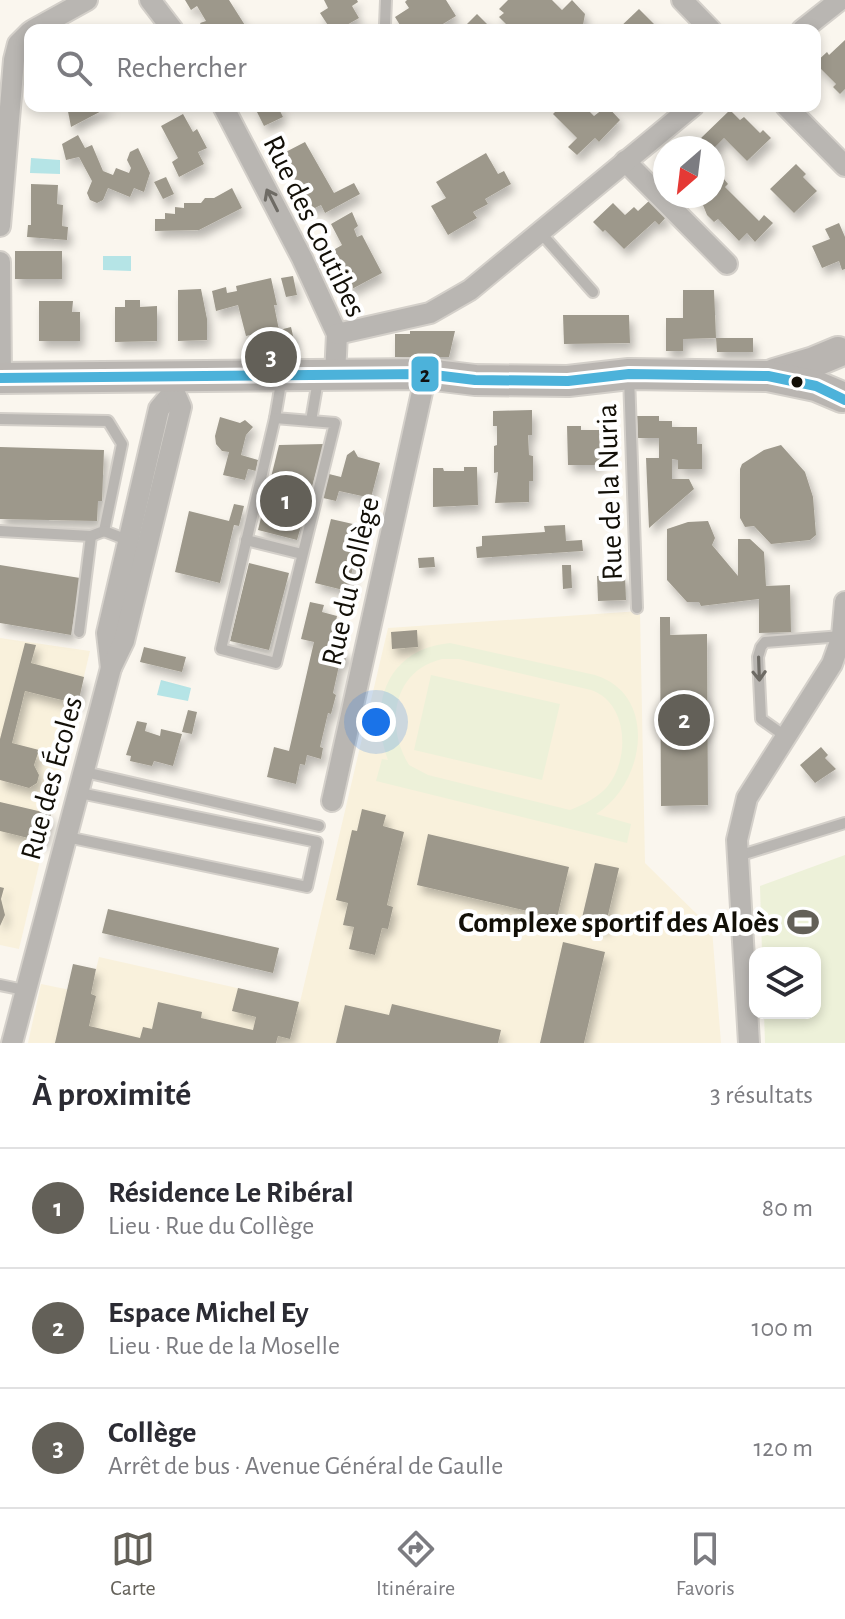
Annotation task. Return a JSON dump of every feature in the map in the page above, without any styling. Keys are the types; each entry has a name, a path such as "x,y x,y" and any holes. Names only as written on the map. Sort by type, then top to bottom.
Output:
{"main road":[{"path":"768,376 814,362 842,347"},
{"path":"842,347 835,367 836,383 844,399"},
{"path":"1,378 174,383 282,375 431,374 476,366 525,365 604,369 629,374 768,376 816,386 844,399"}],"street":[{"path":"44,24 87,0"},
{"path":"150,0 168,24"},
{"path":"682,0 705,24"},
{"path":"810,24 840,0"},
{"path":"0,226 14,60 18,44 24,38"},
{"name":"Rue des Coutibes","path":"226,112 302,258 337,334 326,375"},
{"path":"337,334 430,313 470,290 686,112"},
{"path":"792,112 845,166"},
{"path":"625,161 727,264"},
{"path":"0,262 1,378"},
{"name":"Rue du Collège","path":"332,801 431,374"},
{"name":"Rue des Écoles","path":"111,668 107,633 159,409 174,383"},
{"name":"Rue des Écoles","path":"12,1043 111,668 124,641 181,407 174,383"},
{"path":"749,1043 737,840 747,798 832,664 842,636 845,602"}],"lane":[{"path":"385,24 386,0"},
{"path":"540,232 593,292"},
{"name":"Rue de la Nuria","path":"629,374 637,608"},
{"path":"275,418 335,423 276,663 221,649 275,418 282,375"},
{"path":"311,421 326,375"},
{"path":"0,419 108,421 122,444 104,531"},
{"path":"0,531 91,536 104,531 130,541"},
{"path":"79,632 91,536"},
{"path":"246,540 302,554"},
{"path":"785,736 761,719 758,657 761,647 765,642 842,636"},
{"path":"85,772 319,826"},
{"path":"67,837 307,887 317,842 80,793"},
{"path":"738,856 845,823"},
{"path":"0,985 24,990"},
{"path":"0,1040 12,1043"}],"shaded area":[{"path":"640,611 645,863 712,929 721,1043 28,1043 41,984 90,994 99,957 300,1002 388,628"},
{"path":"0,638 90,651 19,949 0,945"}],"green space":[{"path":"450,643 595,675 615,685 629,701 636,720 638,741 626,782 613,800 596,814 631,824 627,843 376,781 382,759 388,760 380,720 388,684 397,668 410,656","holes":["442,659 459,659 591,690 604,697 613,707 622,733 620,762 607,787 590,801 570,810 428,775 409,765 397,734 396,717 403,688 412,675 425,665"]},
{"path":"431,675 560,704 542,780 414,750"},
{"name":"Complexe sportif des Aloès","path":"845,855 845,1043 765,1043 764,1019 821,1019 821,947 762,947 760,886"}],"water":[{"path":"31,158 60,160 60,174 30,173"},
{"path":"103,256 131,256 131,271 103,270"},
{"path":"161,680 191,688 188,701 157,695"}],"building":[{"path":"185,0 229,0 244,24 201,24 206,21 197,6 191,10"},
{"path":"324,0 357,0 352,6 359,18 348,24 327,24 320,13 328,8"},
{"path":"446,0 456,16 443,24 399,24 395,17 409,8 405,2"},
{"path":"508,0 552,0 562,10 572,0 585,14 583,24 506,24 499,17 504,13 499,9"},
{"path":"639,9 654,24 623,24"},
{"path":"477,14 487,24 467,24"},
{"path":"845,40 845,89 840,94 833,87 836,84 821,69 821,58 827,52 829,55"},
{"path":"68,112 100,112 71,127"},
{"path":"257,112 280,112 283,117 264,126"},
{"path":"590,112 594,116 599,112 613,112 620,120 599,142 595,138 577,155 568,147 577,138 553,114"},
{"path":"728,112 740,120 744,117 760,133 763,130 771,138 747,161 725,136 703,136"},
{"path":"183,114 193,132 197,129 207,148 198,152 204,164 179,177 172,162 178,158 161,126"},
{"path":"78,135 85,148 92,145 103,171 113,175 116,168 129,173 131,168 127,160 130,152 138,148 150,173 144,192 134,188 130,197 108,188 103,200 97,203 90,200 87,193 92,181 79,157 66,160 62,144"},
{"path":"305,142 334,193 354,183 360,194 325,213 321,205 309,211 289,167 285,168 278,156"},
{"path":"486,153 498,174 504,171 511,184 485,199 488,204 473,212 477,218 448,235 431,206 446,198 436,182"},
{"path":"796,164 806,174 803,177 817,191 794,213 770,189"},
{"path":"166,177 174,194 163,199 154,182"},
{"path":"31,184 58,185 57,204 63,205 62,226 68,227 67,240 27,237 28,225 31,225"},
{"path":"725,187 759,221 764,215 773,223 755,242 747,233 739,241 718,219 714,222 704,208 725,208"},
{"path":"232,188 242,208 199,230 155,231 155,219 165,219 165,213 175,214 175,207 184,208 184,203 201,203 205,198 214,198"},
{"path":"650,200 653,208 658,208 667,216 659,225 655,221 624,249 593,222 613,203 625,215 634,207 638,211"},
{"path":"352,212 358,226 354,229 357,237 362,235 382,273 350,290 330,252 342,245 331,224"},
{"path":"839,223 845,237 845,269 842,270 839,261 822,268 812,246 830,239 825,229"},
{"path":"15,251 62,251 62,279 15,279"},
{"path":"293,276 297,295 286,297 281,278"},
{"path":"271,278 279,330 291,327 294,340 273,344 269,331 246,336 238,305 216,311 212,291 226,287 227,293 237,291 236,286"},
{"path":"201,289 207,319 207,340 178,341 178,290"},
{"path":"683,290 714,290 716,338 683,339 683,351 666,351 666,318 683,318"},
{"path":"125,300 140,300 140,307 157,306 157,341 115,342 115,307 125,307"},
{"path":"39,301 73,301 72,312 80,312 80,341 39,341"},
{"path":"563,315 629,315 630,343 564,344"},
{"path":"410,331 455,331 449,357 395,357 395,334 410,334"},
{"path":"716,338 753,338 753,352 717,352"},
{"path":"532,410 532,435 528,435 529,455 533,456 533,481 529,481 529,502 495,503 498,472 494,473 494,446 497,445 497,426 493,426 493,411"},
{"path":"637,416 659,416 659,421 672,421 672,427 697,427 697,444 702,444 702,469 678,469 678,460 672,459 672,479 689,479 694,489 649,528 646,458 659,458 659,438 638,438"},
{"path":"220,417 240,423 245,420 253,427 246,435 241,455 258,460 256,471 248,469 245,480 223,475 229,452 222,451 216,444"},
{"path":"567,426 599,430 600,465 568,465"},
{"path":"324,444 297,540 258,530 279,445"},
{"path":"781,445 805,472 813,497 816,535 810,540 771,544 754,526 745,527 740,518 740,469 742,464 764,450"},
{"path":"0,447 104,450 102,501 98,501 97,521 0,519"},
{"path":"354,450 358,457 380,463 371,498 339,491 336,501 323,498 329,474 341,477 347,455"},
{"path":"464,467 477,467 478,505 433,507 433,468 464,471"},
{"path":"234,504 244,506 239,526 234,525 220,583 175,572 189,511 229,521"},
{"path":"331,519 353,524 348,546 358,548 347,591 315,583"},
{"path":"708,521 715,538 712,545 738,576 738,539 750,539 764,552 766,586 790,585 791,632 759,633 759,599 701,606 699,602 687,602 667,580 667,529 688,522"},
{"path":"565,525 566,541 582,540 583,551 477,558 476,547 482,546 482,536 545,532 544,526"},
{"path":"434,557 435,567 419,568 418,558"},
{"path":"249,563 289,573 269,650 230,641"},
{"path":"0,565 80,578 71,635 0,623"},
{"path":"562,565 571,565 572,588 563,589"},
{"path":"625,575 626,600 598,601 597,576"},
{"path":"310,602 324,605 322,612 337,616 333,636 337,637 335,648 347,651 345,662 340,661 333,693 336,695 320,747 323,748 321,759 307,755 305,765 300,764 296,784 267,777 274,747 289,751 314,642 301,639"},
{"path":"660,617 670,617 670,635 707,634 708,805 661,806"},
{"path":"417,630 418,647 392,649 391,632"},
{"path":"25,643 36,645 31,663 84,677 78,704 25,691 12,743 39,750 34,765 39,775 37,783 29,788 0,780 0,739"},
{"path":"144,647 186,657 182,672 140,662"},
{"path":"188,710 197,712 192,734 182,732"},
{"path":"137,721 147,723 145,731 160,736 161,729 182,734 173,766 154,761 152,766 130,761 131,756 126,755"},
{"path":"821,747 828,755 825,758 836,769 815,783 800,765"},
{"path":"0,802 51,814 44,842 0,831"},
{"path":"362,809 386,815 383,826 404,832 387,905 393,907 388,929 382,928 375,955 349,949 354,927 343,925 348,903 336,900 352,830 357,831"},
{"path":"428,834 569,867 557,918 417,885"},
{"path":"595,863 619,868 605,928 581,922"},
{"path":"0,887 4,888 1,899 5,915 0,926"},
{"path":"108,909 279,948 273,973 102,933"},
{"path":"563,942 605,952 584,1043 540,1043"},
{"path":"73,964 96,969 91,994 96,996 89,1026 140,1038 143,1027 152,1029 158,1002 202,1012 201,1018 253,1030 256,1017 232,1011 238,988 299,1002 290,1039 278,1036 276,1043 55,1043"},
{"path":"392,1004 501,1030 498,1043 336,1043 345,1005 389,1015"}],"transit line":[{"name":"2","path":"0,378 426,374 475,380 568,381 629,374 768,376 816,386 845,400"}],"place":[{"name":"Collège","path":"271,357"},
{"name":"Résidence Le Ribéral","path":"286,501"},
{"name":"Espace Michel Ey","path":"684,720"},
{"name":"Complexe sportif des Aloès","path":"803,922"}]}
